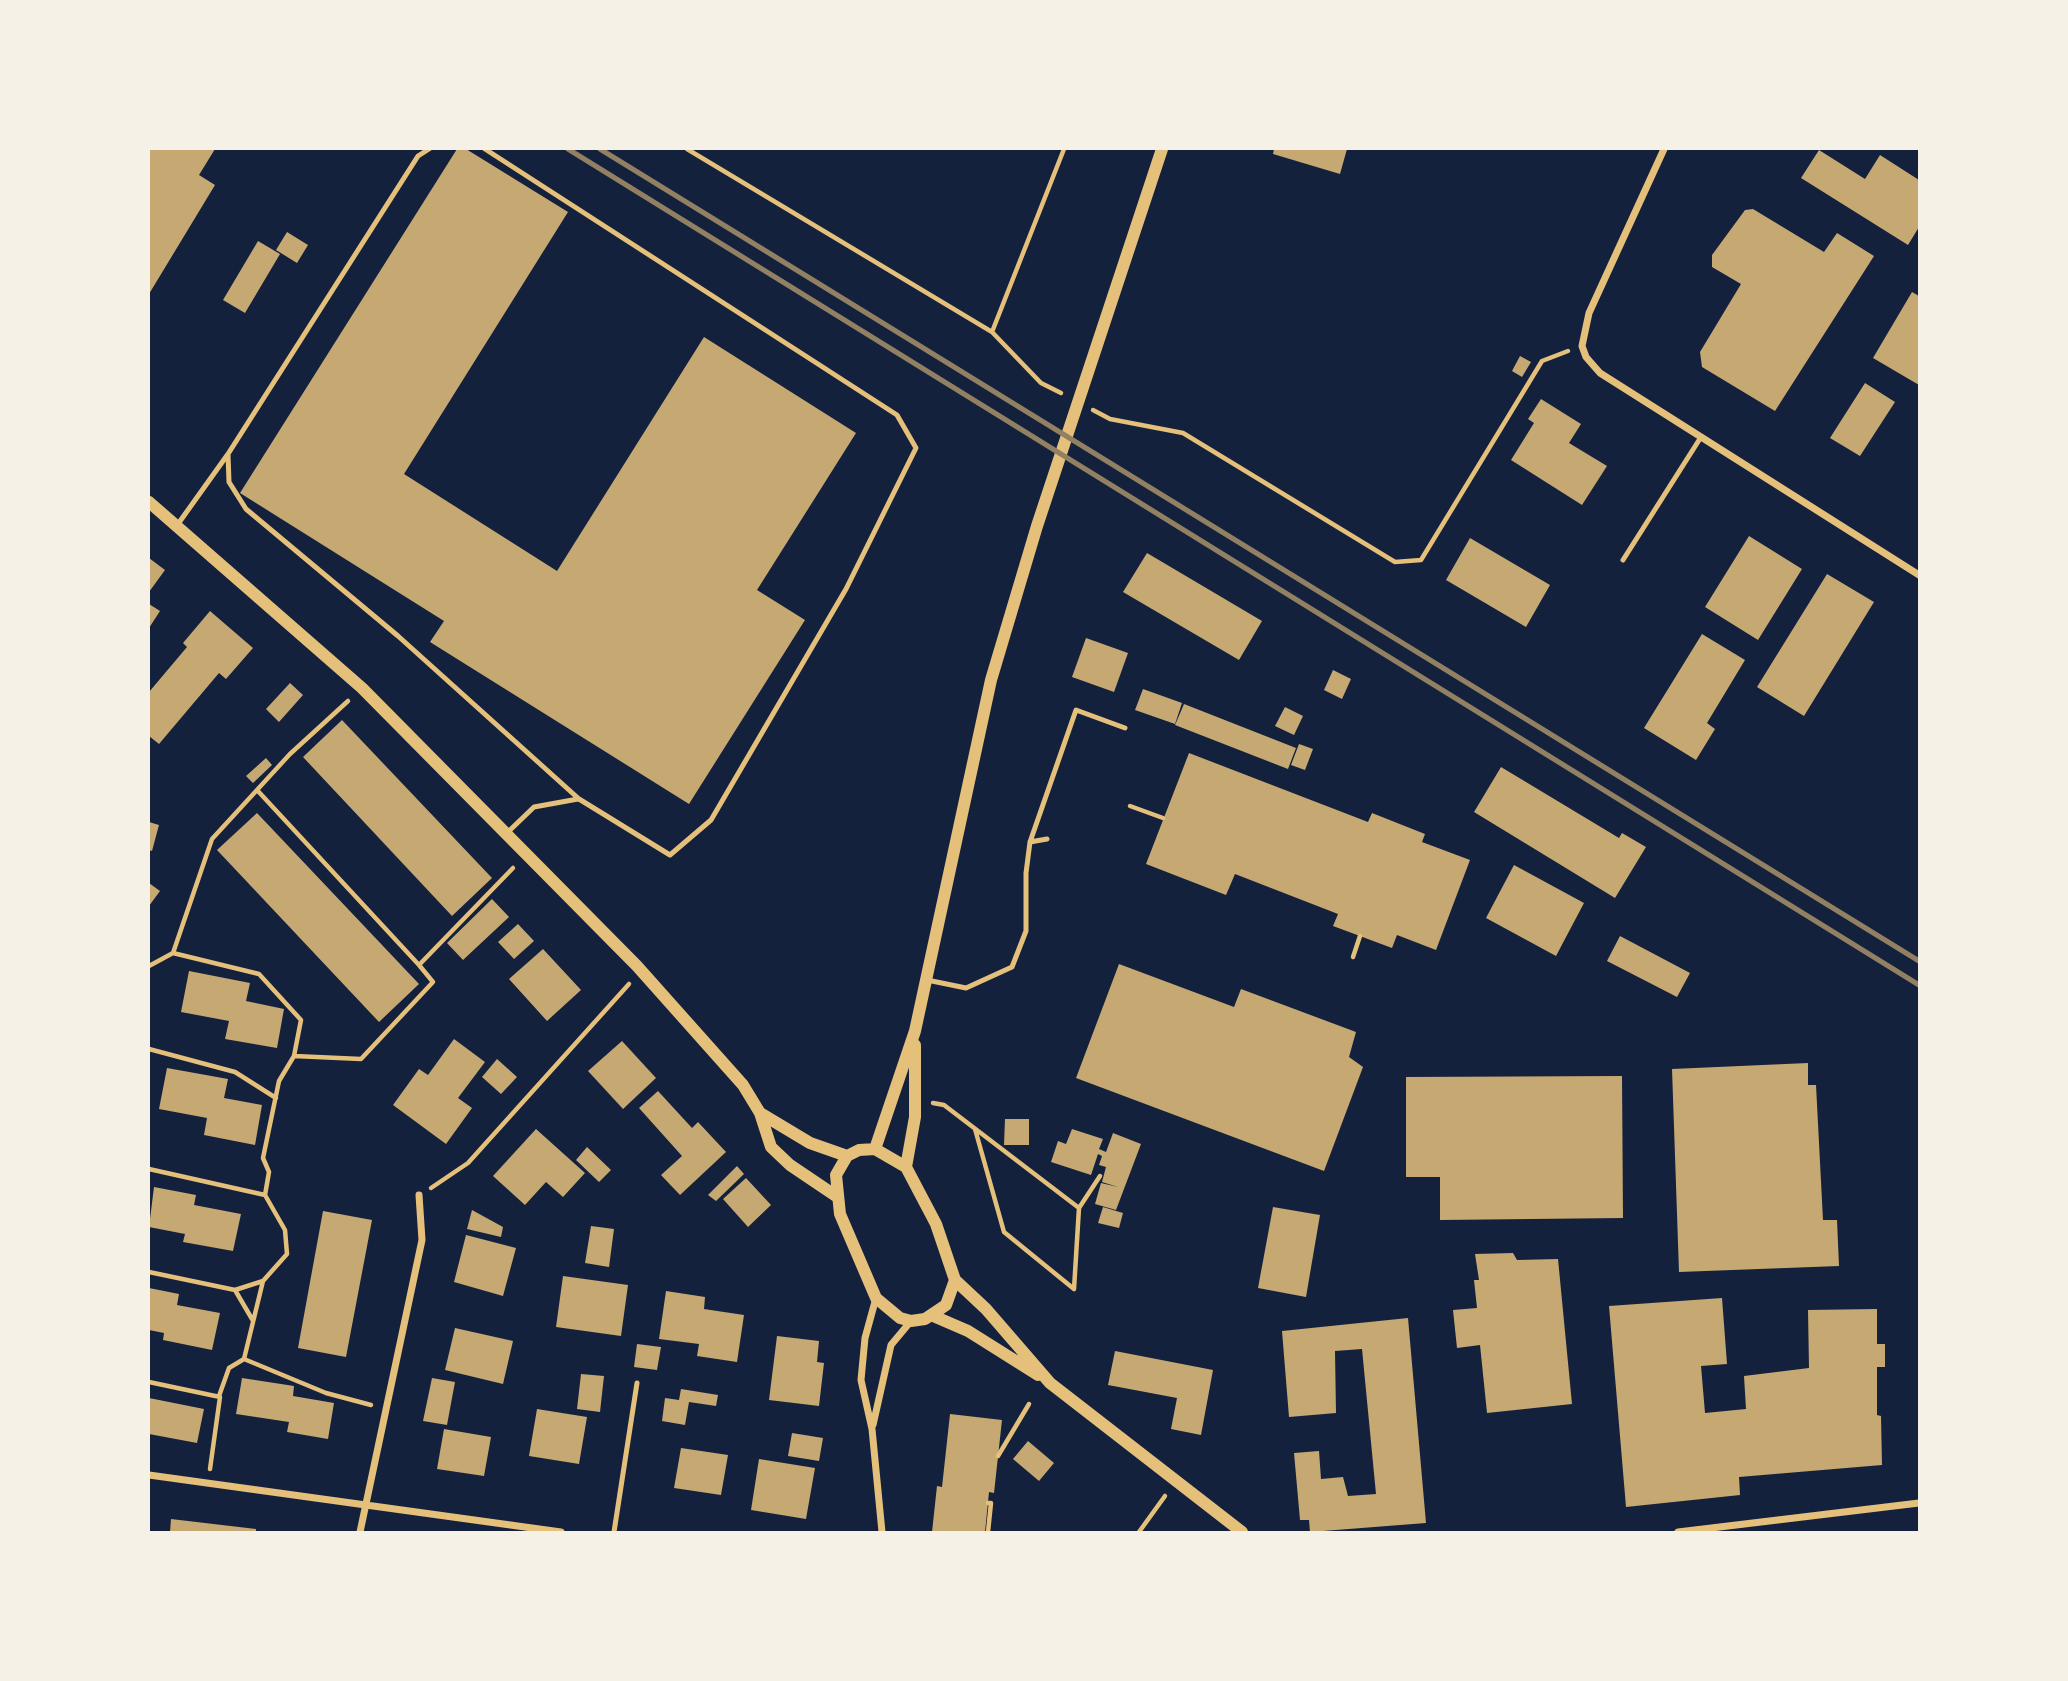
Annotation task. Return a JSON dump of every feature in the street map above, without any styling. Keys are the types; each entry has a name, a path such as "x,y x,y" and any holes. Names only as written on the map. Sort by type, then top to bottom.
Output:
{"street":[{"path":"875,1149 915,1031 988,694 1037,526 1161,149"},
{"path":"1664,149 1589,313 1582,346 1600,373 1919,575"},
{"path":"149,502 178,524 362,688 642,971 743,1085 760,1113 771,1147 790,1166 836,1196"},
{"path":"905,1167 915,1117 915,1031"},
{"path":"760,1113 810,1143 847,1156"},
{"path":"911,1321 893,1315 876,1298 843,1222 836,1196 836,1175 847,1156 859,1150 875,1149 905,1167 936,1224 955,1280 986,1309 1050,1383"},
{"path":"360,1532 422,1240 419,1195"},
{"path":"872,1429 891,1345 911,1321 931,1315 946,1305 955,1280"},
{"path":"876,1298 865,1338 861,1380 872,1429 882,1532"},
{"path":"931,1315 968,1331 1050,1383 1242,1532"},
{"path":"149,1475 561,1532"},
{"path":"1678,1532 1919,1503"}],"lane":[{"path":"178,524 228,454 418,156 429,149"},
{"path":"228,454 229,482 246,509 398,636 579,799 670,855 711,820 846,589 916,448 897,415 485,149"},
{"path":"1623,560 1701,437"},
{"path":"927,980 966,988 1012,967 1026,931 1026,873 1030,842 1076,710 1125,728"},
{"path":"505,834 534,807 579,799"},
{"path":"1030,842 1047,839"},
{"path":"614,1532 637,1383"}],"path":[{"path":"687,149 992,332 1041,383 1064,395"},
{"path":"992,332 1065,149"},
{"path":"1087,407 1110,419 1183,433 1395,562 1421,560 1542,361 1582,346"},
{"path":"173,953 212,839 290,754 362,688"},
{"path":"257,790 433,982 361,1059 294,1056"},
{"path":"1130,806 1163,818"},
{"path":"419,965 526,855"},
{"path":"1353,957 1360,936"},
{"path":"149,966 173,953 259,974 301,1020 294,1056 279,1082 263,1158 269,1172 265,1195 285,1230 287,1254 263,1281 244,1359 229,1368 219,1396 208,1484"},
{"path":"419,1195 468,1163 608,1004 642,971"},
{"path":"149,1049 235,1072 276,1098"},
{"path":"915,1099 944,1105 1079,1208"},
{"path":"975,1129 1004,1232 1074,1289 1079,1208 1100,1176"},
{"path":"149,1169 265,1195"},
{"path":"149,1272 235,1290 263,1281"},
{"path":"235,1290 252,1320"},
{"path":"244,1359 326,1393 385,1408"},
{"path":"149,1382 219,1396"},
{"path":"998,1456 1029,1404"},
{"path":"1139,1532 1175,1481"},
{"path":"988,1503 991,1503 988,1532"}],"building":[{"path":"149,149 215,149 199,175 215,185 149,294"},
{"path":"457,149 466,149 568,212 404,474 557,571 704,337 856,433 757,590 805,620 689,804 430,642 444,621 240,493"},
{"path":"1274,149 1347,149 1340,174 1273,154"},
{"path":"1819,150 1865,179 1880,155 1919,180 1919,227 1908,245 1801,178"},
{"path":"1753,209 1824,252 1837,233 1874,256 1775,411 1702,367 1700,352 1741,284 1712,267 1712,255 1745,210"},
{"path":"287,232 308,245 297,263 276,250"},
{"path":"258,241 280,254 245,313 223,300"},
{"path":"1912,292 1919,296 1919,385 1873,358"},
{"path":"1520,356 1531,362 1522,377 1512,371"},
{"path":"1865,383 1895,402 1860,456 1830,438"},
{"path":"1541,399 1581,424 1569,443 1607,466 1582,505 1511,460 1534,423 1528,419"},
{"path":"1749,536 1802,569 1758,640 1705,607"},
{"path":"1470,538 1550,585 1526,627 1446,580"},
{"path":"1147,553 1262,621 1239,660 1123,592"},
{"path":"149,558 165,570 149,592"},
{"path":"1827,574 1874,602 1804,716 1757,687"},
{"path":"149,604 160,611 149,628"},
{"path":"210,611 253,648 226,679 219,673 159,744 149,736 149,692 187,647 183,643"},
{"path":"1702,634 1745,660 1707,723 1715,729 1696,760 1644,728"},
{"path":"1086,638 1128,653 1114,692 1072,677"},
{"path":"1333,670 1351,679 1342,699 1324,690"},
{"path":"290,683 303,695 279,722 266,709"},
{"path":"1143,689 1182,703 1175,724 1135,710"},
{"path":"1184,704 1296,748 1288,769 1175,725"},
{"path":"1285,707 1303,716 1294,735 1275,726"},
{"path":"342,720 492,878 452,916 303,757"},
{"path":"1299,744 1313,749 1305,770 1291,765"},
{"path":"1189,753 1368,822 1372,813 1425,834 1422,842 1470,860 1436,950 1397,935 1392,948 1333,926 1338,914 1235,874 1226,895 1146,864"},
{"path":"266,758 272,765 253,783 246,776"},
{"path":"1501,767 1619,838 1622,833 1646,847 1615,898 1474,812"},
{"path":"257,813 419,984 379,1022 217,850"},
{"path":"149,822 159,825 152,851 149,850"},
{"path":"1514,865 1584,903 1556,956 1486,918"},
{"path":"149,883 160,891 149,906"},
{"path":"492,899 509,917 463,960 447,943"},
{"path":"518,924 534,941 514,959 498,942"},
{"path":"1620,936 1690,973 1677,997 1607,961"},
{"path":"543,949 581,990 547,1021 509,979"},
{"path":"1119,964 1234,1007 1241,989 1356,1032 1349,1057 1363,1067 1324,1171 1076,1078"},
{"path":"189,971 250,983 246,1001 284,1009 277,1048 225,1039 229,1021 181,1012"},
{"path":"454,1039 485,1062 458,1098 472,1108 446,1144 393,1105 419,1069 428,1075"},
{"path":"622,1041 656,1078 623,1109 588,1071"},
{"path":"497,1059 517,1077 501,1094 482,1077"},
{"path":"1808,1063 1808,1085 1816,1085 1823,1220 1837,1220 1839,1266 1679,1272 1672,1069"},
{"path":"167,1068 228,1079 224,1098 262,1105 255,1145 204,1135 207,1118 159,1109"},
{"path":"1622,1076 1623,1218 1440,1220 1440,1177 1406,1177 1406,1077"},
{"path":"658,1091 692,1128 698,1122 726,1152 680,1195 661,1175 682,1156 639,1108"},
{"path":"1005,1119 1029,1119 1029,1145 1004,1145"},
{"path":"536,1129 585,1173 563,1197 546,1182 525,1205 493,1176"},
{"path":"1072,1129 1103,1139 1099,1149 1106,1152 1113,1133 1141,1144 1116,1210 1095,1204 1101,1183 1118,1187 1102,1182 1106,1167 1099,1165 1102,1156 1098,1154 1091,1175 1051,1162 1058,1141 1066,1144"},
{"path":"587,1147 611,1170 599,1182 576,1160"},
{"path":"737,1166 744,1174 716,1201 708,1195"},
{"path":"746,1178 771,1205 748,1227 723,1199"},
{"path":"154,1187 196,1195 194,1205 241,1214 233,1251 183,1242 185,1234 149,1227"},
{"path":"1103,1207 1123,1213 1119,1228 1098,1223"},
{"path":"1273,1207 1320,1215 1306,1297 1258,1288"},
{"path":"472,1210 503,1227 501,1237 467,1229"},
{"path":"323,1211 372,1220 346,1357 298,1348"},
{"path":"591,1226 614,1229 609,1267 585,1263"},
{"path":"466,1235 516,1248 503,1296 454,1282"},
{"path":"1513,1253 1517,1260 1558,1259 1572,1404 1487,1413 1480,1345 1457,1348 1453,1310 1477,1308 1474,1280 1479,1280 1475,1254"},
{"path":"563,1276 628,1285 621,1336 556,1327"},
{"path":"149,1288 179,1294 177,1305 220,1313 212,1350 163,1340 164,1333 149,1330"},
{"path":"666,1291 705,1297 704,1309 744,1315 737,1362 697,1356 699,1344 659,1339"},
{"path":"1722,1298 1727,1364 1701,1366 1705,1413 1746,1409 1744,1376 1809,1368 1808,1310 1877,1309 1877,1344 1885,1344 1885,1367 1877,1367 1877,1415 1881,1416 1882,1465 1739,1477 1740,1495 1626,1507 1609,1306"},
{"path":"1408,1318 1426,1523 1310,1532 1309,1520 1300,1520 1294,1453 1319,1451 1321,1479 1343,1477 1348,1496 1376,1494 1362,1349 1335,1351 1336,1413 1289,1417 1282,1331"},
{"path":"455,1328 513,1341 503,1384 445,1370"},
{"path":"777,1336 819,1341 817,1362 824,1363 819,1406 769,1400"},
{"path":"637,1344 661,1347 657,1370 634,1367"},
{"path":"1115,1351 1213,1370 1201,1435 1171,1429 1177,1398 1108,1385"},
{"path":"581,1374 604,1376 600,1412 577,1409"},
{"path":"242,1378 294,1386 293,1396 334,1403 328,1439 287,1432 289,1422 236,1414"},
{"path":"432,1378 455,1382 447,1425 423,1421"},
{"path":"681,1389 718,1395 716,1406 689,1402 685,1425 662,1421 665,1398 679,1400"},
{"path":"149,1398 204,1409 197,1443 149,1434"},
{"path":"537,1409 587,1417 579,1464 529,1456"},
{"path":"950,1414 1002,1420 994,1493 989,1492 985,1532 932,1532 937,1486 942,1487"},
{"path":"444,1429 491,1437 484,1476 437,1469"},
{"path":"792,1433 823,1438 819,1461 788,1456"},
{"path":"1028,1441 1054,1463 1039,1481 1013,1459"},
{"path":"681,1448 728,1455 721,1495 674,1488"},
{"path":"759,1459 815,1468 806,1519 751,1510"},
{"path":"171,1519 256,1529 256,1532 170,1532"}],"railway":[{"path":"568,149 1919,985"},
{"path":"600,149 1919,961"}]}
